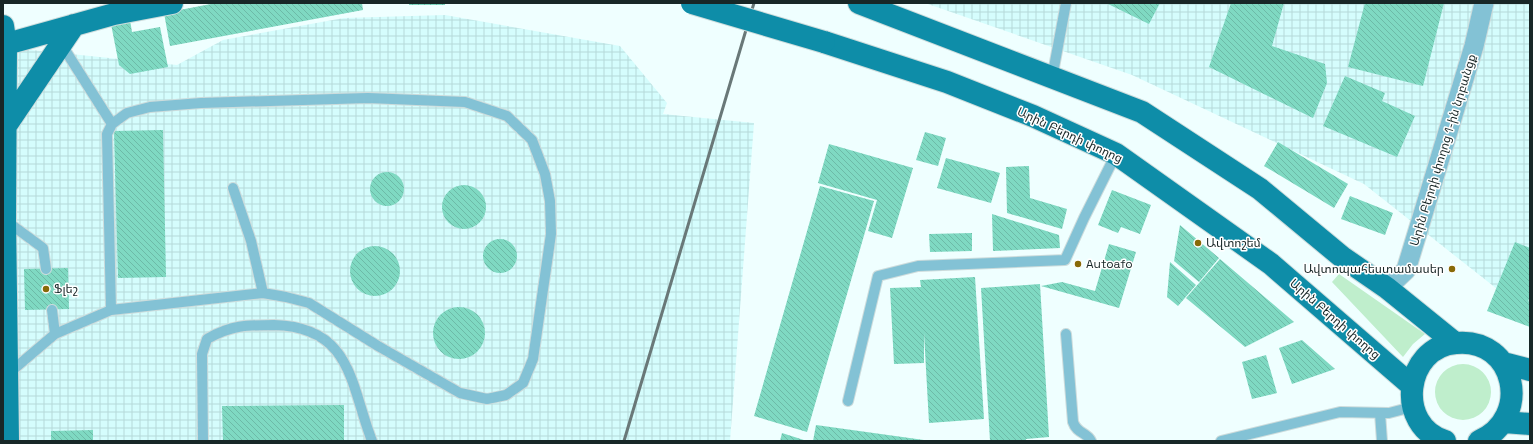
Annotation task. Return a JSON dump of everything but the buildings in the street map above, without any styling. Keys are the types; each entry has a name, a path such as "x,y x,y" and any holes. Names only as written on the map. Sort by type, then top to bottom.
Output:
{"main road":[{"path":"8,441 4,39 74,25 114,14 172,3"},
{"name":"Արին Բերդի փողոց","path":"692,3 824,42 947,82 1033,116 1116,154 1271,264 1411,385"},
{"path":"859,3 1142,112 1260,189 1342,257 1387,288 1455,343"},
{"path":"5,127 60,42 74,25"},
{"path":"1445,441 1432,435 1424,428 1417,418 1412,407 1411,385 1415,373 1425,358 1444,345 1455,343 1469,343 1493,352 1503,363 1510,377 1513,392 1511,408 1494,434"},
{"path":"1503,363 1530,370"},
{"path":"1494,434 1530,424"}],"street":[{"name":"Արին Բերդի փողոց 1-ին նրբանցք","path":"1387,288 1406,270 1474,46 1484,3"}],"lane":[{"path":"1052,78 1066,3"},
{"path":"60,42 112,124"},
{"path":"8,374 55,334 111,310 263,293 310,303 378,346 460,393 487,399 506,395 523,383 533,359 551,234 550,201 545,174 532,140 507,116 465,102 368,98 201,103 150,107 127,113 112,124 108,134 111,310"},
{"path":"848,401 878,276 918,266 1065,260 1116,154"},
{"path":"233,188 251,241 263,293"},
{"path":"5,220 43,248 46,269"},
{"path":"52,310 55,334"},
{"path":"203,441 202,354 207,339 225,329 251,325 294,326 316,333 338,352 353,378 372,441"},
{"path":"1066,334 1073,422 1076,430 1090,438 1091,441"},
{"path":"1221,441 1340,412 1389,412 1412,407"},
{"path":"1380,412 1382,441"}],"shaded area":[{"path":"925,3 1530,3 1530,315 1364,184 1132,75"},
{"path":"445,15 620,46 667,103 663,114 754,123 730,441 3,441 3,47 177,65 223,40 344,18"}],"green space":[{"path":"1339,274 1425,334 1413,344 1403,357 1332,282"},
{"path":"1463,364 1478,369 1486,377 1491,392 1486,407 1478,415 1463,420 1448,415 1440,407 1435,392 1440,377 1448,369"}],"railway":[{"path":"624,441 754,3"}],"place":[{"name":"Ավտոշեմ","path":"1198,243"},
{"name":"Autoafo","path":"1078,264"},
{"name":"Ավտոպահեստամասեր","path":"1452,269"},
{"name":"Ֆլեշ","path":"46,289"}]}
